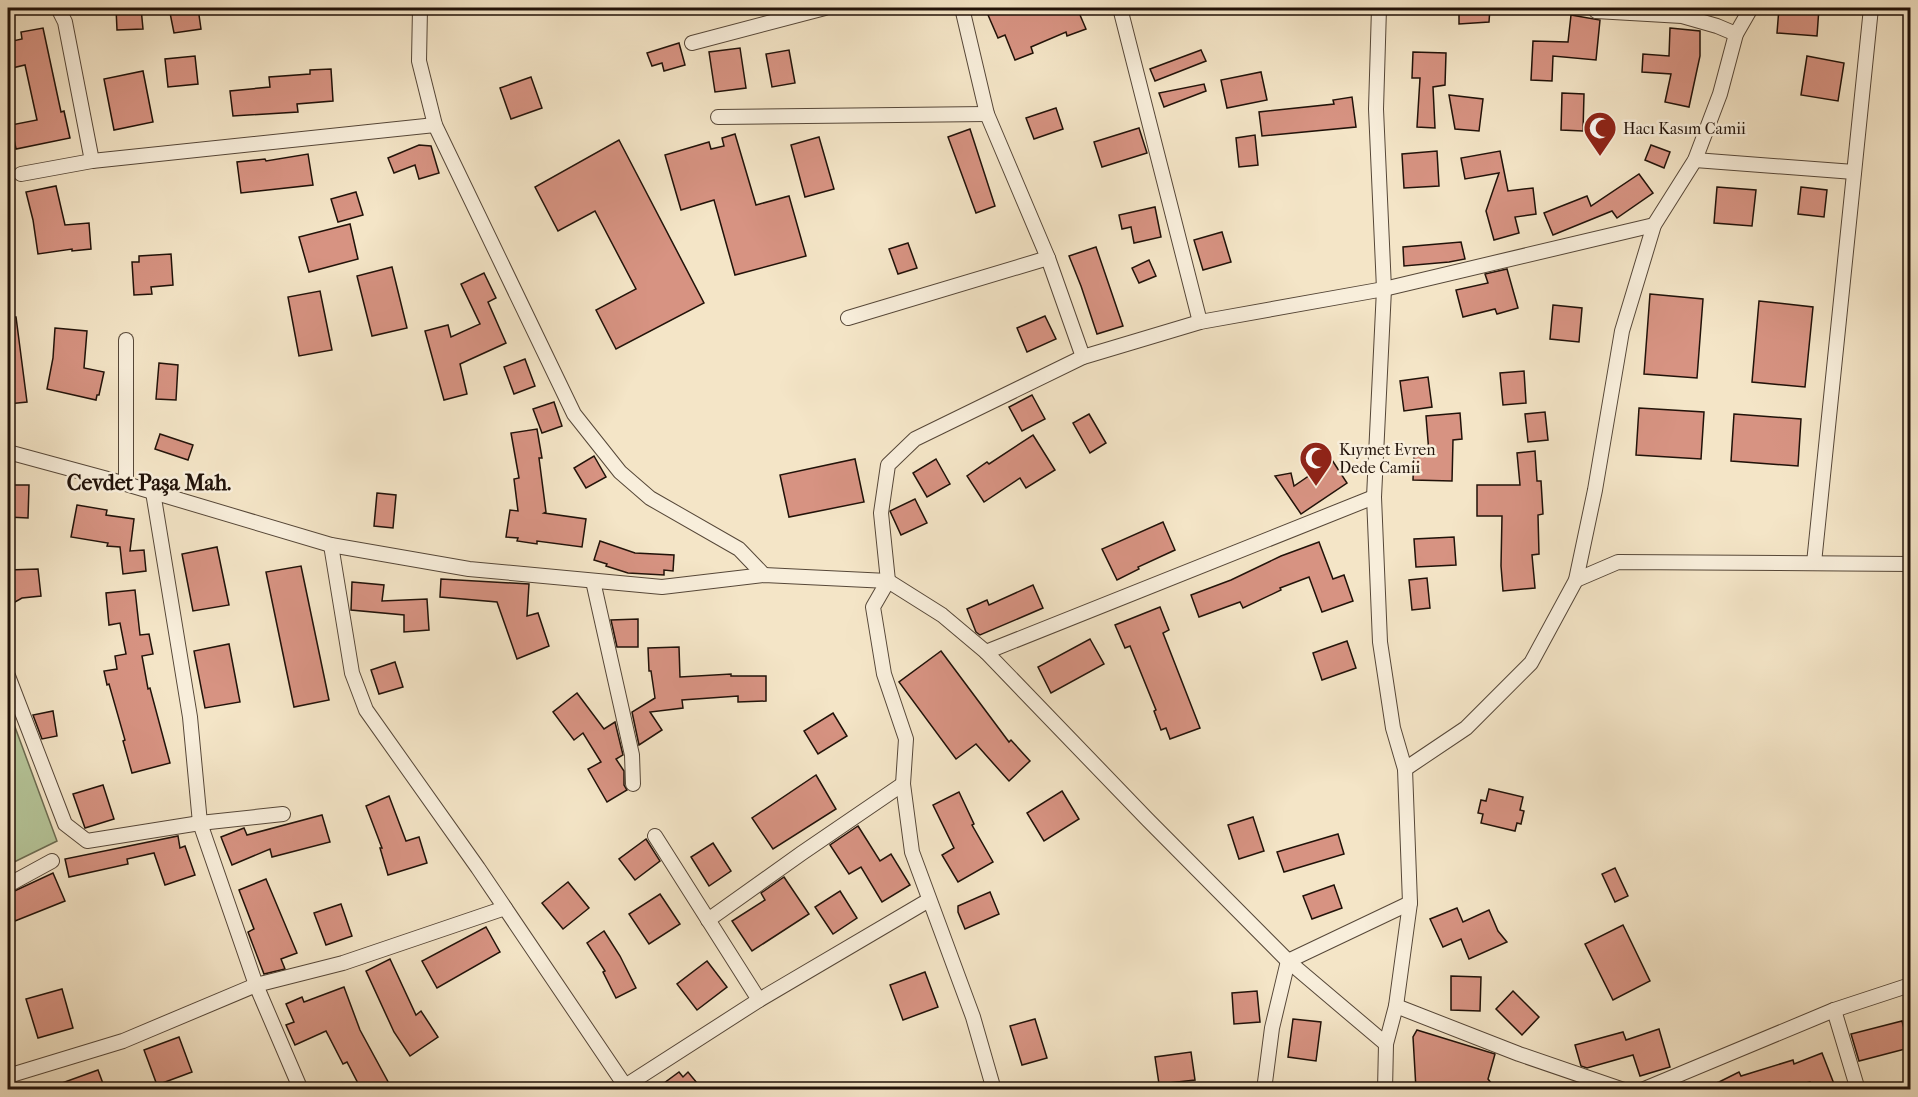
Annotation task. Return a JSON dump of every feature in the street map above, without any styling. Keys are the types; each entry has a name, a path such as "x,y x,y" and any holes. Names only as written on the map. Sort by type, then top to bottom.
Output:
{"street":[{"path":"58,8 64,22 92,161"},
{"path":"420,8 419,61 435,125 574,414 620,472 650,498 739,549 764,575"},
{"path":"692,43 825,8"},
{"path":"962,8 987,114 1048,258 1083,357"},
{"path":"1120,8 1200,322"},
{"path":"1379,8 1376,109 1384,289 1374,497 1380,642 1393,728 1405,769 1410,903 1396,1006 1386,1044 1386,1089"},
{"path":"1597,8 1596,11 1682,16 1736,34"},
{"path":"1405,769 1466,728 1532,663 1576,580 1595,490 1622,330 1654,225 1695,160 1720,94 1736,34 1751,8"},
{"path":"1814,563 1871,8"},
{"path":"717,117 987,114"},
{"path":"21,174 92,161 435,125"},
{"path":"1695,160 1854,172"},
{"path":"994,1089 973,1017 912,852 903,784 906,739 884,674 873,607 888,581 881,513 888,465 915,439 1083,357 1200,322 1384,289 1654,225"},
{"path":"848,318 1048,258"},
{"path":"126,340 126,484"},
{"path":"8,452 331,544 469,569 662,587 764,575 888,581 942,615 986,652 1288,961 1386,1044"},
{"path":"153,492 190,717 200,824 256,985 301,1089"},
{"path":"986,652 1374,497"},
{"path":"331,544 352,673 366,710 505,908 624,1088 759,1000 929,900"},
{"path":"1576,580 1618,562 1911,564"},
{"path":"593,581 632,755 633,784"},
{"path":"8,676 65,824 87,841 283,814"},
{"path":"708,920 903,784"},
{"path":"655,836 759,1000"},
{"path":"8,885 52,861"},
{"path":"1288,961 1410,903"},
{"path":"8,1076 123,1041 256,985 343,963 505,908"},
{"path":"1264,1089 1272,1028 1288,961"},
{"path":"1642,1089 1833,1010 1911,985"},
{"path":"1396,1006 1519,1054 1624,1089"},
{"path":"1833,1010 1858,1089"}],"green space":[{"path":"8,708 57,841 8,865"}],"building":[{"path":"116,8 141,8 143,29 117,30"},
{"path":"169,8 198,8 201,29 174,33"},
{"path":"985,8 1014,8 1017,14 1032,8 1048,8 1051,14 1066,8 1077,8 1086,29 1067,36 1066,32 1031,47 1033,53 1015,60 1005,35 998,38"},
{"path":"1459,8 1490,8 1489,22 1459,24"},
{"path":"1779,8 1819,8 1817,36 1777,33"},
{"path":"1571,15 1600,20 1596,60 1553,56 1552,81 1531,80 1533,41 1568,42"},
{"path":"43,28 61,112 64,111 70,138 16,149 11,125 37,120 25,65 8,69 8,42 22,39 21,32"},
{"path":"1670,28 1700,31 1700,56 1689,107 1665,102 1671,74 1642,72 1643,54 1669,56"},
{"path":"679,43 685,65 664,71 662,63 652,66 647,53"},
{"path":"740,48 746,88 715,92 709,52"},
{"path":"789,50 795,83 772,87 766,54"},
{"path":"1201,50 1206,61 1155,81 1150,69"},
{"path":"1413,52 1446,53 1445,85 1433,87 1435,128 1417,127 1420,78 1412,78"},
{"path":"195,56 198,84 168,87 165,59"},
{"path":"1807,56 1844,63 1838,101 1801,95"},
{"path":"331,69 333,101 297,104 298,112 233,116 230,91 270,87 269,77 310,74 310,70"},
{"path":"143,71 153,122 114,130 104,79"},
{"path":"1261,72 1267,100 1227,108 1221,80"},
{"path":"531,77 542,108 511,119 500,88"},
{"path":"1204,84 1206,91 1164,107 1159,93"},
{"path":"1562,93 1584,94 1583,131 1561,130"},
{"path":"1449,95 1483,99 1479,131 1455,129"},
{"path":"1352,97 1356,127 1262,136 1259,112 1334,104 1333,100"},
{"path":"1056,108 1063,129 1034,139 1026,118"},
{"path":"1139,128 1147,153 1102,167 1094,142"},
{"path":"970,129 995,206 976,213 948,137"},
{"path":"735,134 756,205 789,196 806,256 735,275 714,200 681,210 665,155 709,142 711,149 724,146 722,138"},
{"path":"1255,135 1258,165 1239,167 1236,138"},
{"path":"819,137 834,189 805,197 791,145"},
{"path":"619,140 704,303 616,349 596,310 636,289 595,211 558,231 535,187"},
{"path":"419,145 431,146 439,173 419,179 415,165 394,173 388,158"},
{"path":"1651,145 1670,152 1664,168 1645,160"},
{"path":"1437,151 1439,186 1404,188 1402,154"},
{"path":"1500,151 1508,191 1533,188 1536,214 1515,217 1519,233 1494,240 1486,211 1499,173 1465,179 1461,158"},
{"path":"308,154 313,185 241,193 237,162 265,159 266,161"},
{"path":"1639,174 1653,193 1617,218 1612,211 1553,235 1544,213 1587,196 1591,206"},
{"path":"56,186 65,225 89,223 91,249 38,254 26,192"},
{"path":"1717,187 1756,190 1752,226 1714,223"},
{"path":"1801,187 1827,190 1824,217 1798,214"},
{"path":"356,192 363,215 338,222 331,199"},
{"path":"1155,207 1161,237 1134,243 1131,227 1122,229 1119,215"},
{"path":"350,224 358,259 309,272 299,237"},
{"path":"1222,232 1231,262 1203,270 1194,240"},
{"path":"1461,242 1465,259 1404,266 1403,247"},
{"path":"908,243 917,268 898,274 889,249"},
{"path":"1096,247 1123,326 1097,334 1069,256"},
{"path":"171,254 173,285 151,287 152,294 134,295 132,262 139,262 139,256"},
{"path":"1149,260 1156,276 1139,283 1132,268"},
{"path":"392,267 407,328 372,336 357,276"},
{"path":"1507,269 1518,308 1497,314 1495,309 1463,317 1456,290 1488,283 1485,274"},
{"path":"484,273 496,298 488,302 506,343 460,364 467,394 444,400 425,331 448,325 451,337 480,324 461,284"},
{"path":"320,291 332,350 299,356 288,297"},
{"path":"1650,294 1703,299 1697,378 1644,374"},
{"path":"1759,301 1813,307 1805,387 1752,382"},
{"path":"1553,305 1582,308 1579,342 1550,339"},
{"path":"1045,316 1056,339 1027,352 1017,328"},
{"path":"8,317 16,317 27,402 8,404"},
{"path":"55,328 87,331 84,368 104,372 96,400 47,389 53,358"},
{"path":"525,359 535,386 514,394 504,367"},
{"path":"159,363 178,365 176,400 156,399"},
{"path":"1524,371 1526,403 1503,405 1500,373"},
{"path":"1428,377 1432,407 1404,411 1400,381"},
{"path":"1032,395 1045,419 1022,431 1009,407"},
{"path":"554,402 562,426 542,433 533,409"},
{"path":"1639,408 1704,412 1701,459 1636,455"},
{"path":"1545,412 1548,440 1528,442 1525,414"},
{"path":"1460,413 1462,439 1453,440 1452,481 1413,480 1414,452 1429,453 1426,416"},
{"path":"1089,414 1106,443 1090,453 1073,423"},
{"path":"1734,414 1801,419 1798,466 1731,461"},
{"path":"537,429 542,458 539,458 546,512 544,513 586,519 582,547 537,541 537,544 506,537 510,510 518,511 514,479 519,478 511,433"},
{"path":"160,434 193,445 188,460 155,449"},
{"path":"1033,435 1055,470 1026,488 1020,478 984,502 967,476"},
{"path":"1535,451 1537,481 1541,481 1543,514 1538,515 1539,554 1532,555 1535,588 1503,591 1502,516 1477,516 1477,485 1520,485 1517,453"},
{"path":"594,456 606,477 586,488 574,468"},
{"path":"855,459 864,502 789,517 780,475"},
{"path":"936,459 950,484 927,497 913,473"},
{"name":"Kıymet Evren Dede Camii","path":"1332,460 1347,483 1301,514 1275,476 1291,473 1294,486"},
{"path":"8,485 29,485 28,518 8,517"},
{"path":"377,493 396,495 393,528 374,526"},
{"path":"915,499 927,523 901,535 890,511"},
{"path":"77,505 107,510 106,515 134,519 130,551 144,550 146,571 123,574 120,547 71,537"},
{"path":"1163,522 1175,550 1138,567 1139,569 1117,580 1102,549"},
{"path":"1454,537 1456,565 1416,567 1414,539"},
{"path":"600,541 635,553 674,555 673,571 664,570 664,575 628,573 606,566 607,564 594,560"},
{"path":"1319,542 1333,579 1344,575 1353,601 1322,612 1309,577 1280,588 1281,590 1243,608 1240,602 1199,617 1191,595"},
{"path":"217,547 229,605 193,611 182,554"},
{"path":"301,566 329,700 294,707 266,572"},
{"path":"38,569 41,596 22,598 8,606 8,570"},
{"path":"1427,578 1430,608 1412,610 1409,580"},
{"path":"441,579 529,584 527,616 538,613 549,646 517,659 497,602 440,597"},
{"path":"352,582 384,585 382,601 427,599 429,630 404,632 404,615 351,610"},
{"path":"1033,585 1043,608 980,635 976,632 967,609 987,600 989,605"},
{"path":"135,590 140,635 149,634 153,654 142,656 148,689 150,688 170,763 132,773 123,741 125,740 104,671 117,669 115,656 126,654 120,623 109,625 106,593"},
{"path":"1160,607 1169,630 1163,633 1200,728 1170,739 1166,728 1161,730 1154,711 1156,710 1130,646 1125,648 1115,625"},
{"path":"638,619 638,647 617,647 611,620"},
{"path":"1090,639 1104,664 1051,693 1038,667"},
{"path":"1347,641 1356,668 1322,680 1313,653"},
{"path":"229,644 240,702 205,708 194,651"},
{"path":"679,647 680,677 731,674 731,676 766,676 766,701 738,702 738,696 682,700 683,708 650,712 662,730 639,745 632,712 655,698 651,671 649,671 648,648"},
{"path":"941,651 1009,742 1011,740 1030,761 1009,781 976,744 956,759 899,682"},
{"path":"395,662 403,687 379,694 371,670"},
{"path":"577,693 604,729 615,722 623,755 616,759 624,771 624,785 627,790 607,802 588,769 601,762 583,733 574,740 553,712"},
{"path":"53,711 57,736 42,739 33,715"},
{"path":"833,713 847,736 818,754 804,731"},
{"path":"816,775 836,809 773,849 752,818"},
{"path":"103,785 114,819 85,828 73,794"},
{"path":"1489,789 1523,797 1520,810 1524,811 1521,824 1517,823 1515,831 1481,823 1483,814 1478,813 1481,800 1486,801"},
{"path":"1062,791 1079,819 1044,841 1027,813"},
{"path":"959,792 974,824 972,825 993,862 958,882 942,855 954,848 933,805"},
{"path":"389,796 406,841 419,837 427,863 388,875 380,848 382,848 366,806"},
{"path":"322,815 330,842 272,857 270,849 232,865 221,837 244,828 247,835"},
{"path":"1253,817 1264,851 1239,859 1228,825"},
{"path":"858,826 880,861 891,854 910,885 882,902 861,867 849,874 830,845"},
{"path":"1338,834 1344,854 1284,872 1277,852"},
{"path":"178,836 180,848 185,846 195,875 165,885 154,853 127,859 128,864 69,877 65,859"},
{"path":"646,839 660,861 635,880 619,859"},
{"path":"713,843 731,871 709,886 691,857"},
{"path":"1615,868 1628,896 1615,902 1602,874"},
{"path":"53,873 65,901 15,921 8,903 8,894"},
{"path":"784,877 809,914 752,951 732,921 765,900 761,893"},
{"path":"266,879 297,953 281,959 285,969 264,974 248,932 254,929 239,890"},
{"path":"568,882 589,908 563,929 542,903"},
{"path":"1334,885 1342,908 1312,919 1303,896"},
{"path":"840,891 857,918 833,934 815,907"},
{"path":"990,892 999,914 965,929 958,906"},
{"path":"660,894 680,924 649,944 629,914"},
{"path":"341,904 352,936 326,945 314,913"},
{"path":"1457,908 1463,922 1489,910 1498,931 1507,942 1469,959 1461,939 1443,947 1430,919"},
{"path":"1623,925 1650,981 1613,1000 1585,944"},
{"path":"486,927 500,952 437,988 422,961"},
{"path":"604,931 636,988 616,998 603,972 605,971 587,943"},
{"path":"390,959 416,1015 421,1011 438,1037 410,1056 394,1032 366,971"},
{"path":"707,961 727,987 697,1010 677,984"},
{"path":"925,972 938,1007 903,1020 890,985"},
{"path":"1451,976 1481,977 1480,1011 1451,1010"},
{"path":"344,987 360,1030 392,1089 361,1089 347,1062 343,1064 326,1031 295,1045 286,1025 294,1022 286,1004 302,997 304,1002"},
{"path":"62,989 73,1028 38,1038 26,999"},
{"path":"1257,991 1260,1022 1234,1024 1232,993"},
{"path":"1513,991 1539,1017 1522,1035 1496,1009"},
{"path":"1035,1019 1047,1058 1022,1065 1010,1026"},
{"path":"1293,1019 1321,1022 1316,1061 1288,1057"},
{"path":"1902,1021 1909,1048 1859,1061 1851,1034"},
{"path":"1659,1029 1670,1067 1640,1076 1633,1055 1587,1068 1581,1066 1575,1045 1623,1032 1626,1040"},
{"path":"1417,1030 1495,1054 1488,1079 1496,1089 1416,1089 1413,1037"},
{"path":"179,1037 192,1072 157,1085 144,1050"},
{"path":"1191,1052 1195,1080 1159,1084 1155,1057"},
{"path":"1822,1053 1836,1089 1813,1089 1810,1082 1785,1089 1706,1089 1707,1086 1739,1072 1741,1076 1793,1060 1794,1064"},
{"path":"98,1070 105,1089 48,1089 48,1088"},
{"path":"679,1072 683,1077 688,1072 702,1089 656,1089"}],"place":[{"name":"Hacı Kasım Camii","path":"1600,157"},
{"name":"Kıymet Evren Dede Camii","path":"1316,487"}],"district":[{"name":"Cevdet Paşa Mah.","path":"149,482"}]}
